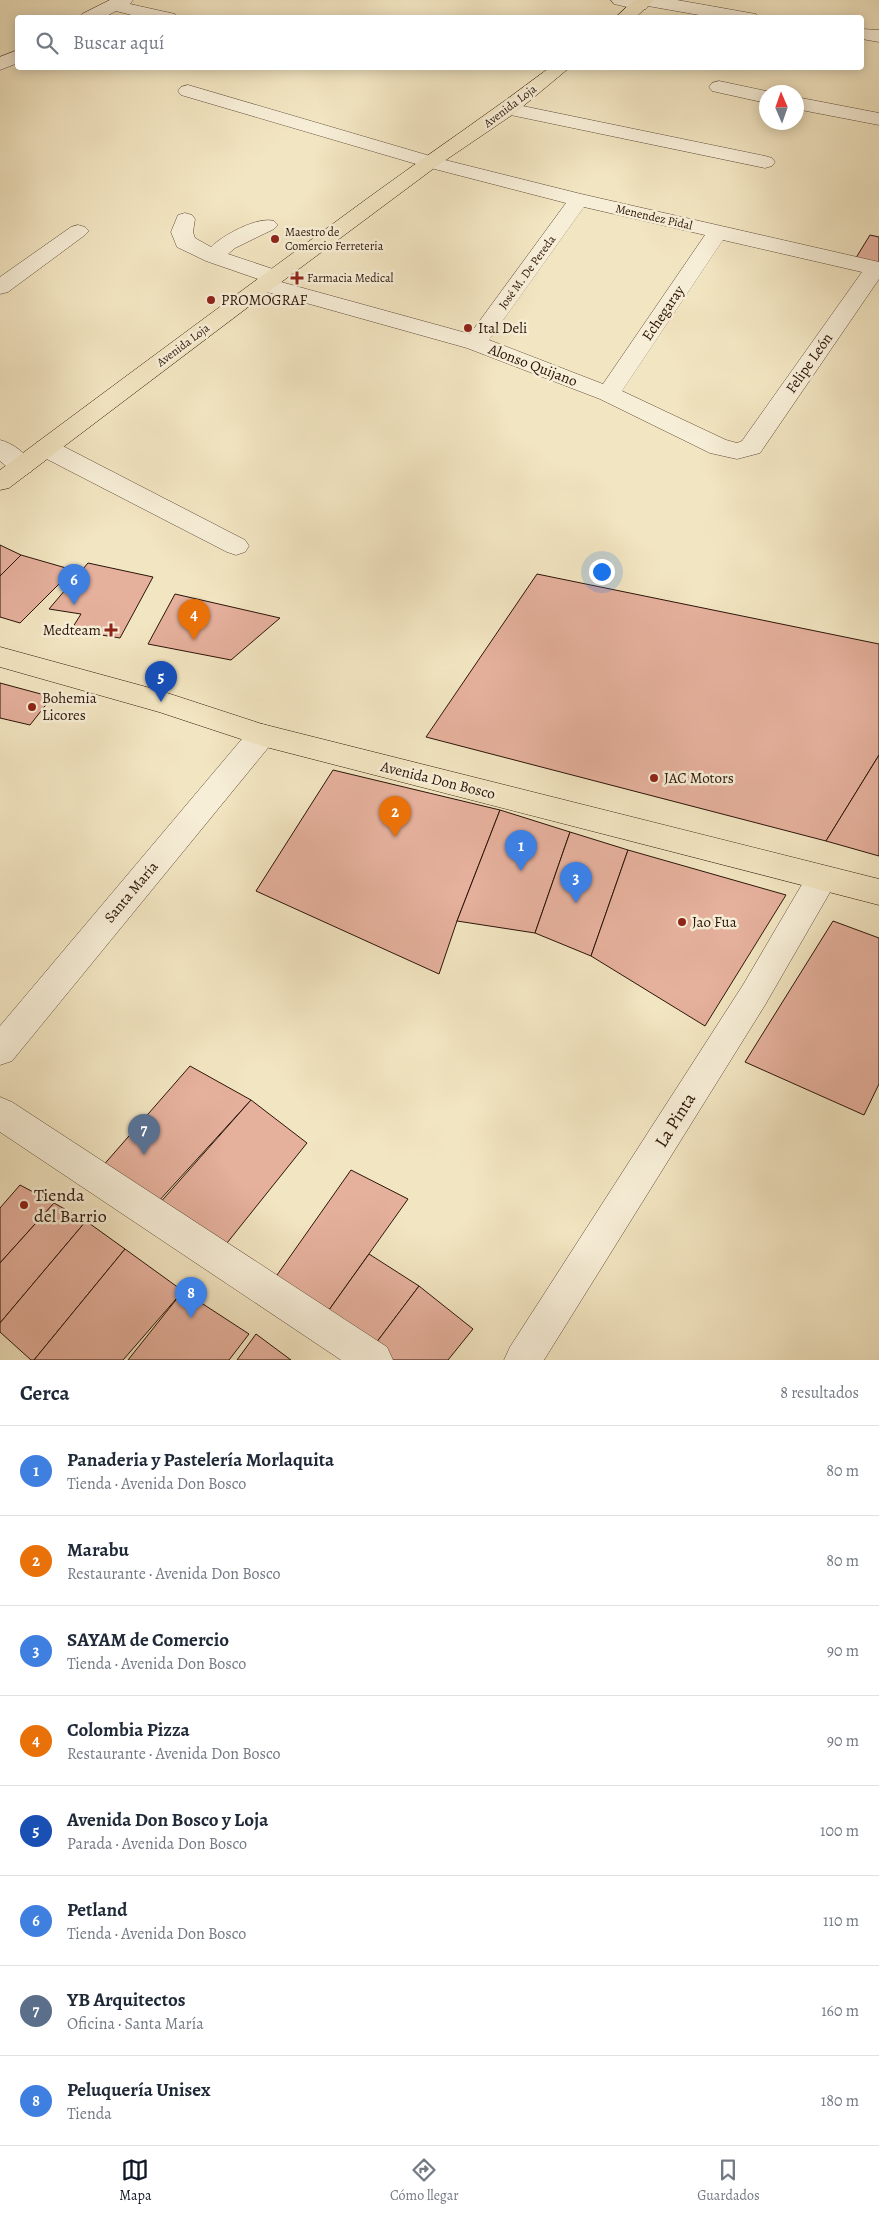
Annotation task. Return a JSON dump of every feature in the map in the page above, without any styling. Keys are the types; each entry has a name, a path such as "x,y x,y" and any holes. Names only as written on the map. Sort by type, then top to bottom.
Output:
{"main road":[{"path":"628,15 644,2"},
{"name":"Avenida Loja","path":"0,482 269,280 430,162 508,109 557,70"},
{"name":"Avenida Don Bosco","path":"0,657 161,702 262,735 879,892"}],"street":[{"path":"620,0 730,15"},
{"path":"94,15 118,2 159,15"},
{"path":"864,34 879,36"},
{"path":"0,64 15,56"},
{"path":"718,87 759,96"},
{"name":"Menendez Pidal","path":"188,91 430,162 579,200 877,268"},
{"path":"804,105 879,119"},
{"path":"508,109 765,162"},
{"name":"José M. De Pereda","path":"475,343 579,200"},
{"name":"Alonso Quijano","path":"185,219 182,232 185,242 269,280 475,343 608,394 719,447 737,451"},
{"path":"214,256 227,243 267,225"},
{"path":"0,287 78,231"},
{"name":"Echegaray","path":"608,394 718,232"},
{"name":"Felipe León","path":"737,451 751,447 877,268"},
{"path":"0,448 22,466"},
{"path":"46,448 236,546"},
{"name":"Santa María","path":"0,1050 262,735"},
{"name":"La Pinta","path":"523,1360 754,995 822,878"},
{"path":"0,1113 374,1360"}],"building":[{"path":"870,235 879,237 879,267 854,261"},
{"path":"0,545 21,555 0,576"},
{"path":"21,555 73,570 20,623 0,617 0,576"},
{"path":"88,563 153,577 120,638 71,630 81,614 49,609"},
{"path":"537,574 879,644 879,755 826,841 426,737"},
{"path":"175,594 280,618 231,660 148,644"},
{"path":"0,683 52,697 30,725 0,718"},
{"path":"879,755 879,856 826,841"},
{"path":"333,770 500,810 457,921 439,974 256,891"},
{"path":"500,810 570,832 535,933 457,921"},
{"path":"570,832 628,850 591,956 535,933"},
{"path":"628,850 786,895 705,1026 591,956"},
{"path":"833,921 879,938 879,1084 864,1115 745,1062"},
{"path":"190,1066 251,1100 157,1203 101,1168"},
{"path":"251,1100 307,1143 223,1248 158,1205"},
{"path":"351,1170 408,1199 324,1317 270,1285"},
{"path":"20,1185 54,1203 0,1263 0,1208"},
{"path":"54,1203 86,1221 0,1323 0,1263"},
{"path":"86,1221 125,1249 34,1360 31,1360 0,1332 0,1323"},
{"path":"125,1249 183,1291 123,1360 34,1360"},
{"path":"369,1254 419,1286 370,1351 324,1317"},
{"path":"419,1286 473,1329 448,1360 384,1360 370,1351"},
{"path":"183,1291 249,1334 229,1360 128,1360"},
{"path":"256,1334 291,1360 237,1360"}],"place":[{"name":"Maestro de Comercio Ferreteria","path":"275,239"},
{"name":"Farmacia Medical","path":"297,278"},
{"name":"PROMOGRAF","path":"211,300"},
{"name":"Ital Deli","path":"468,328"},
{"name":"Petland","path":"74,605"},
{"name":"Medteam","path":"111,630"},
{"name":"Colombia Pizza","path":"194,640"},
{"name":"Avenida Don Bosco y Loja","path":"161,702"},
{"name":"Bohemia Licores","path":"32,707"},
{"name":"JAC Motors","path":"654,778"},
{"name":"Marabu","path":"395,837"},
{"name":"Panaderia y Pastelería Morlaquita","path":"521,871"},
{"name":"SAYAM de Comercio","path":"576,903"},
{"name":"Jao Fua","path":"682,922"},
{"name":"YB Arquitectos","path":"144,1155"},
{"name":"Tienda del Barrio","path":"24,1205"},
{"name":"Peluquería Unisex","path":"191,1318"}]}
